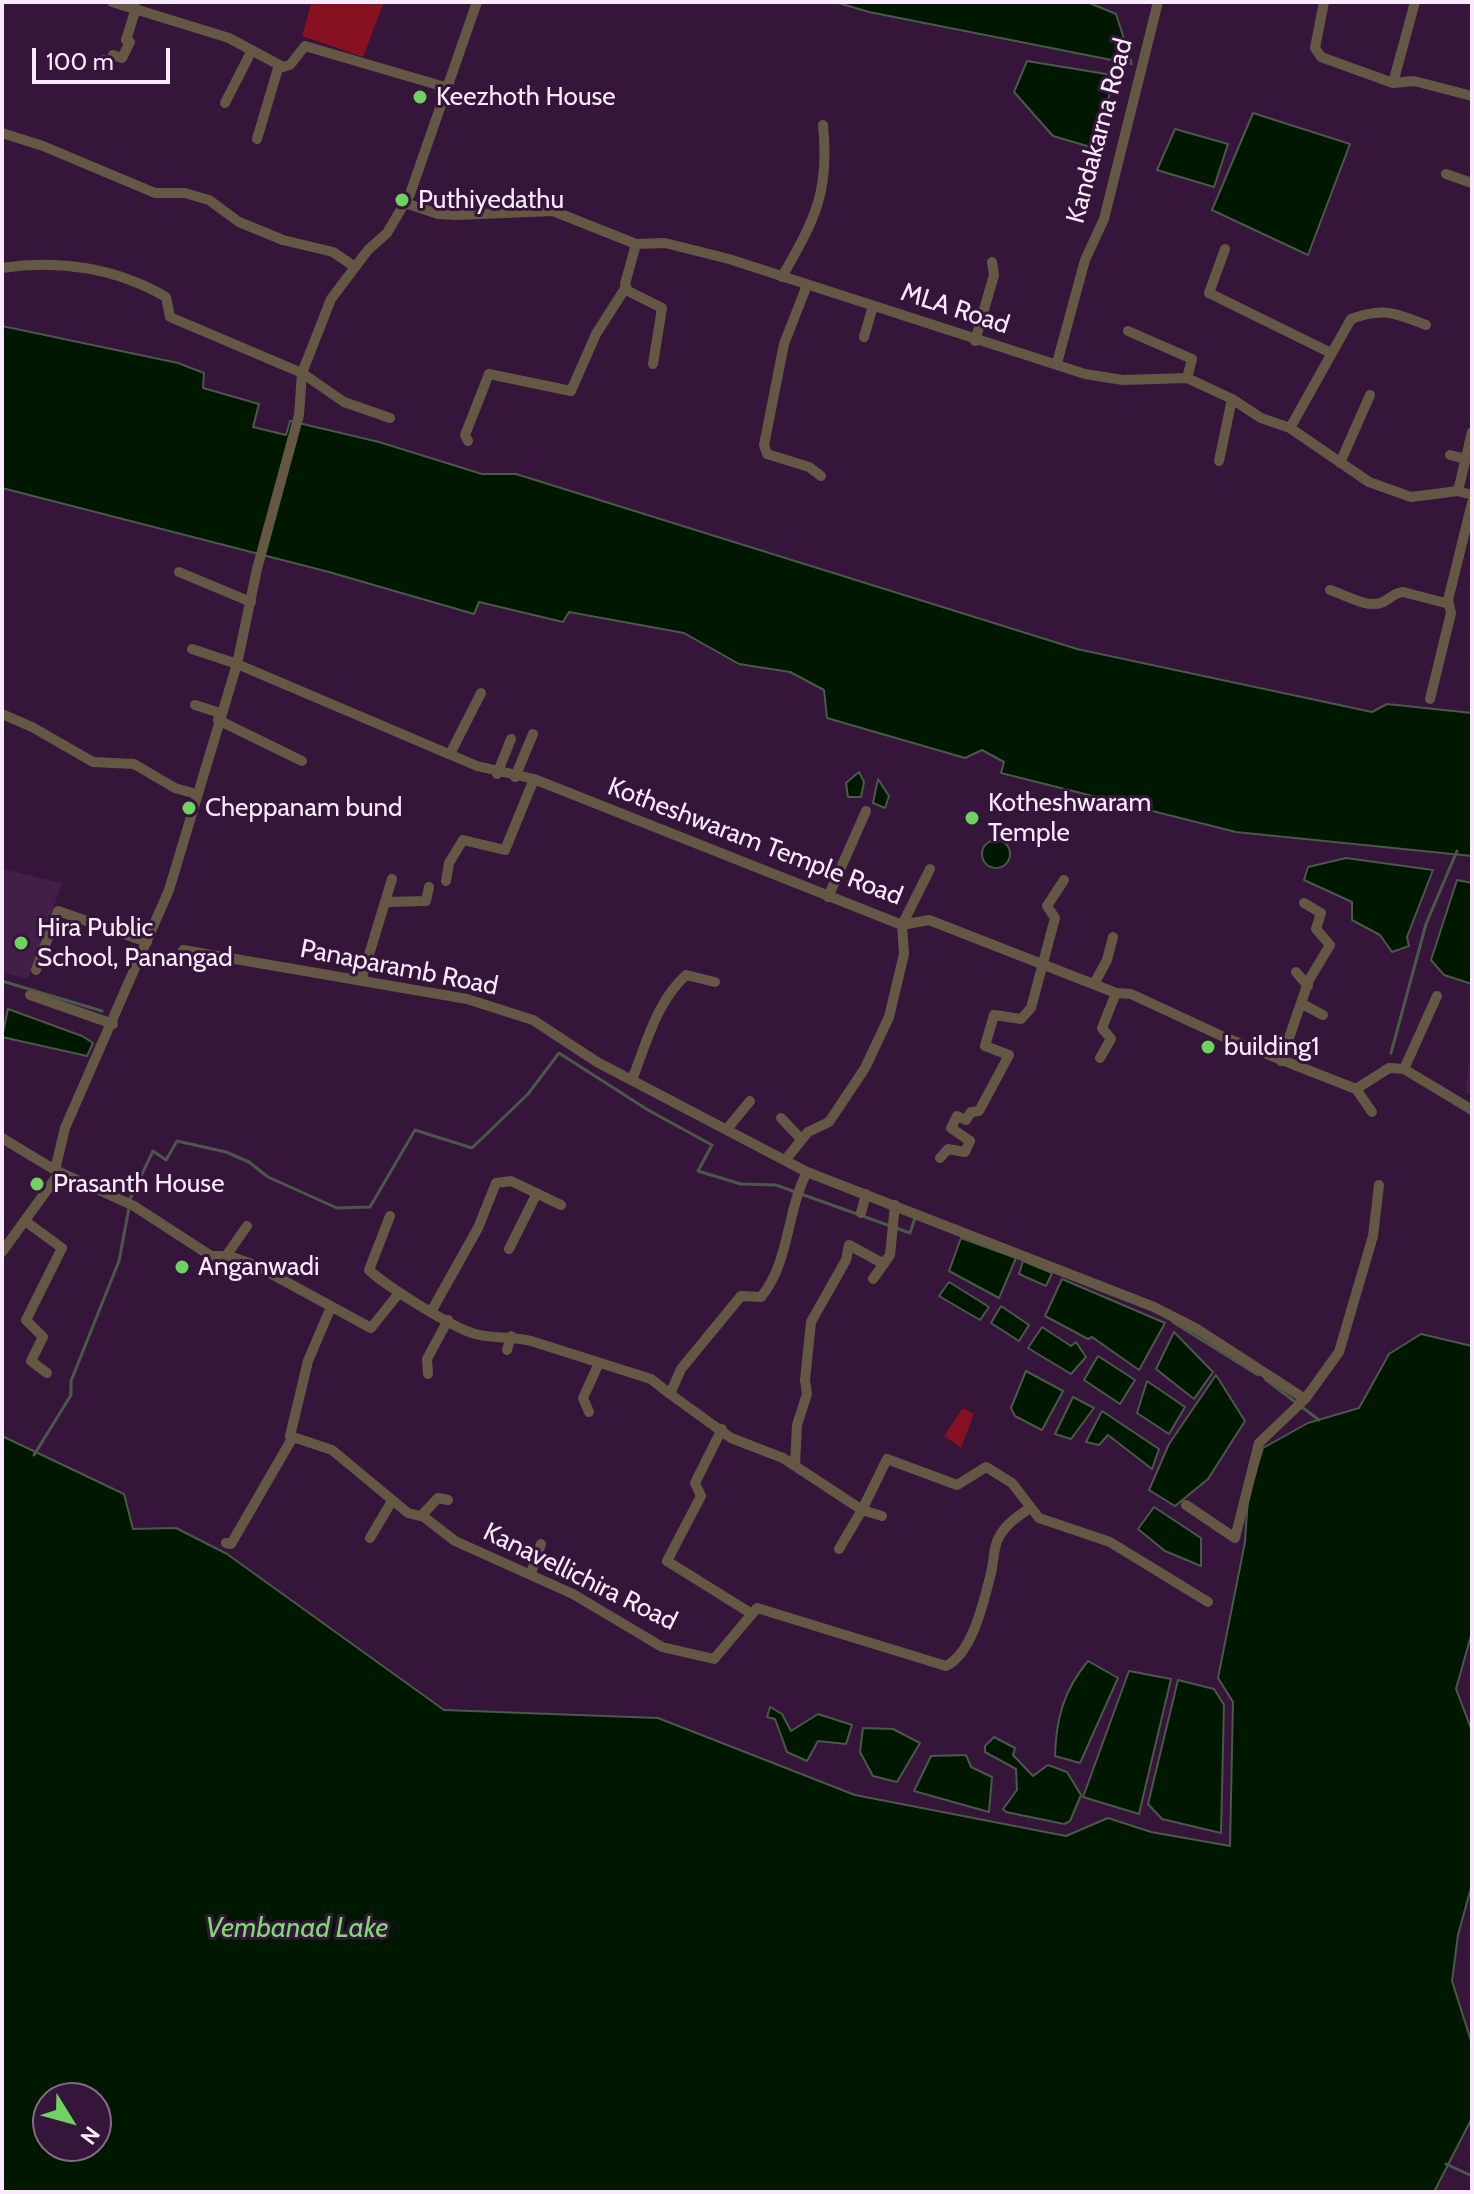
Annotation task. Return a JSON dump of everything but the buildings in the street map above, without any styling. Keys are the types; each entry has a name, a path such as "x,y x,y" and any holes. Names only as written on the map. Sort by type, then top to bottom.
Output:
{"street":[{"path":"112,2 229,38 279,65 290,65 305,46 445,87"},
{"path":"2,1252 58,1171 65,1128 169,890 237,664 257,569 299,415 302,373 331,299 355,267 387,233 405,203 477,2"},
{"name":"Kandakarna Road","path":"1057,363 1085,260 1104,219 1158,2"},
{"path":"1324,2 1315,48 1321,57 1393,83 1414,81 1472,96"},
{"path":"1393,83 1415,2"},
{"path":"104,60 110,61 113,55 122,58 130,42 126,40 136,8"},
{"path":"225,103 252,50"},
{"path":"257,139 279,65"},
{"path":"782,277 818,211 827,162 823,125"},
{"path":"2,133 43,146 155,193 185,193 209,200 239,222 283,240 333,252 355,267"},
{"path":"1446,174 1472,183"},
{"name":"MLA Road","path":"405,203 438,214 553,211 636,244 665,243 729,259 975,341 1057,363 1085,374 1123,380 1187,378 1232,399 1261,418 1290,428 1369,482 1411,497 1458,491 1472,495"},
{"path":"468,441 465,435 489,374 571,391 600,325 626,287 636,244"},
{"path":"1225,249 1209,293 1331,353"},
{"path":"975,341 994,275 992,262"},
{"path":"2,268 26,264 87,266 111,274 166,297 170,317 302,373 344,402 390,418"},
{"path":"807,285 784,344 764,445 767,454 809,467 821,476"},
{"path":"626,287 662,308 653,364"},
{"path":"864,337 873,306"},
{"path":"1290,428 1351,319 1375,310 1426,325"},
{"path":"1128,331 1192,359 1187,378"},
{"path":"1340,463 1370,395"},
{"path":"1219,461 1232,399"},
{"path":"1458,491 1472,432"},
{"path":"1450,455 1466,459"},
{"path":"1430,699 1451,613 1449,604 1472,503"},
{"path":"179,572 251,602"},
{"path":"1330,590 1373,604 1383,603 1395,593 1403,592 1449,604"},
{"name":"Kotheshwaram Temple Road","path":"192,649 237,664 497,774 534,779 902,925 929,920 1095,982 1116,993 1131,994 1281,1061 1356,1089"},
{"path":"450,754 481,693"},
{"path":"195,705 302,761"},
{"path":"2,714 32,727 93,762 134,764 175,788 196,794"},
{"path":"515,777 533,734"},
{"path":"497,774 511,739"},
{"path":"446,881 449,863 463,840 505,850 534,779"},
{"path":"828,897 866,811"},
{"path":"786,1159 801,1139 829,1122 865,1068 889,1017 904,954 902,925 930,869"},
{"path":"361,981 392,879"},
{"path":"940,1158 948,1149 965,1152 970,1141 951,1128 957,1116 966,1120 971,1112 979,1111 1009,1055 985,1046 994,1015 1021,1019 1027,1015 1055,918 1047,906 1064,880"},
{"path":"387,902 426,901 429,887"},
{"path":"1281,1061 1308,986 1330,945 1316,929 1321,913 1304,903"},
{"path":"36,970 58,911 147,942"},
{"path":"1095,982 1107,960 1113,937"},
{"name":"Panaparamb Road","path":"183,950 467,999 533,1020 632,1080 807,1172 1154,1307 1197,1329 1305,1399"},
{"path":"1296,972 1308,986"},
{"path":"632,1080 664,1001 675,984 686,975 715,982"},
{"path":"1100,1058 1111,1039 1102,1028 1116,993"},
{"path":"30,995 113,1024"},
{"path":"1404,1069 1437,996"},
{"path":"1302,1004 1323,1015"},
{"path":"1372,1112 1356,1089 1389,1068 1404,1069 1472,1110"},
{"path":"727,1129 750,1101"},
{"path":"781,1118 801,1139"},
{"path":"2,1138 58,1171 134,1206 211,1256 226,1256 255,1265 371,1328 399,1293"},
{"path":"670,1394 681,1369 741,1296 761,1297 770,1287 778,1269 796,1192 807,1172"},
{"path":"432,1310 478,1228 496,1183 511,1181 561,1205"},
{"path":"1186,1505 1235,1538 1259,1443 1305,1399 1339,1352 1373,1236 1379,1185"},
{"path":"509,1249 537,1193"},
{"path":"861,1213 866,1194"},
{"path":"873,1279 890,1255 895,1205"},
{"path":"390,1216 369,1270 399,1293 478,1335 511,1336 651,1379 731,1438 795,1465 862,1510 882,1516"},
{"path":"25,1221 62,1248 26,1320 43,1337 31,1361 47,1373"},
{"path":"226,1256 247,1226"},
{"path":"795,1465 797,1425 807,1394 805,1380 811,1322 846,1260 849,1245 884,1264"},
{"path":"226,1543 231,1544 293,1437 290,1436 308,1361 331,1307"},
{"path":"428,1374 427,1359 448,1320"},
{"path":"507,1350 511,1336"},
{"path":"589,1412 583,1398 599,1363"},
{"path":"722,1429 695,1483 701,1496 667,1561 752,1614 757,1608 946,1666 954,1662 971,1634 991,1575 998,1538 1012,1520 1030,1508"},
{"name":"Kanavellichira Road","path":"293,1437 332,1450 408,1513 421,1516 455,1541 531,1573 624,1621 662,1647 714,1659 752,1614"},
{"path":"839,1549 862,1510 892,1445"},
{"path":"887,1459 957,1485 986,1467 1012,1483 1039,1518 1110,1542 1208,1602"},
{"path":"421,1516 438,1498 448,1500"},
{"path":"370,1538 392,1501"},
{"path":"531,1573 541,1544"}],"shaded area":[{"path":"306,2 384,2 363,57 302,36 311,4"},
{"name":"Hira Public School, Panangad","path":"2,869 62,883 28,979 2,972"},
{"path":"1472,1036 1472,1096 1465,1092"},
{"path":"963,1408 974,1414 961,1448 944,1436"}],"water":[{"path":"835,2 1087,2 1116,14 1132,64 869,12"},
{"path":"1027,61 1112,75 1107,108 1094,148 1053,136 1014,92"},
{"path":"1253,113 1350,144 1308,255 1212,210"},
{"path":"1175,129 1228,144 1214,187 1157,170"},
{"path":"2,326 178,363 204,373 203,388 259,404 253,427 286,435 290,421 379,442 482,474 516,474 1077,649 1372,712 1387,704 1472,713 1472,856 1236,832 1001,773 1004,762 982,750 965,758 827,718 824,690 790,672 739,664 684,633 569,612 563,622 479,602 474,614 329,572 2,488"},
{"path":"859,772 864,782 861,797 848,797 846,783"},
{"path":"878,779 889,796 885,808 873,803"},
{"path":"996,840 1006,844 1010,854 1006,864 996,868 986,864 982,854 986,844"},
{"path":"1346,858 1433,870 1407,937 1409,946 1392,952 1380,935 1352,920 1352,902 1304,880 1308,867"},
{"path":"1457,880 1472,883 1472,984 1444,975 1431,960"},
{"path":"8,1009 82,1036 93,1043 87,1056 2,1037"},
{"path":"961,1238 1016,1258 999,1298 949,1271"},
{"path":"1023,1261 1052,1273 1046,1286 1019,1274"},
{"path":"1062,1279 1165,1323 1139,1370 1092,1337 1088,1339 1045,1316"},
{"path":"949,1282 989,1307 980,1320 939,1296"},
{"path":"1001,1306 1029,1325 1019,1341 991,1323"},
{"path":"1042,1327 1071,1346 1076,1342 1086,1357 1071,1374 1028,1348"},
{"path":"1174,1332 1213,1372 1194,1399 1156,1369"},
{"name":"Vembanad Lake","path":"1421,1334 1472,1346 1472,1632 1456,1689 1472,1731 1472,1884 1458,1935 1452,1981 1472,2044 1472,2118 1434,2192 2,2192 2,1436 124,1494 133,1529 176,1528 227,1554 444,1710 658,1718 855,1795 1066,1836 1108,1818 1151,1832 1230,1846 1233,1702 1218,1678 1245,1542 1248,1497 1263,1448 1308,1423 1359,1408 1389,1354"},
{"path":"1098,1356 1135,1380 1120,1404 1084,1380"},
{"path":"1026,1371 1063,1391 1042,1430 1015,1416 1011,1408"},
{"path":"1216,1375 1245,1421 1208,1479 1175,1506 1149,1490 1169,1444"},
{"path":"1147,1381 1185,1407 1169,1434 1137,1413"},
{"path":"1073,1397 1094,1408 1071,1439 1055,1434"},
{"path":"1102,1411 1159,1449 1152,1469 1108,1435 1099,1445 1086,1442"},
{"path":"1154,1507 1201,1538 1201,1566 1165,1551 1138,1529"},
{"path":"1088,1661 1118,1678 1080,1763 1055,1756 1056,1742 1067,1694"},
{"path":"1129,1671 1171,1679 1139,1814 1083,1797"},
{"path":"1178,1680 1214,1689 1224,1705 1221,1833 1162,1819 1148,1804"},
{"path":"770,1707 782,1714 791,1731 818,1714 852,1725 846,1744 818,1741 807,1761 787,1752 775,1719 767,1717"},
{"path":"863,1728 893,1729 920,1743 897,1782 873,1776 860,1752"},
{"path":"994,1737 1015,1748 1013,1755 1033,1776 1048,1765 1067,1772 1081,1795 1070,1821 1064,1824 1003,1809 1017,1790 1016,1769 985,1752 985,1746"},
{"path":"966,1755 971,1767 992,1777 989,1812 914,1791 931,1756"}],"waterway":[{"path":"1391,1053 1426,924 1457,851"},
{"path":"2,981 102,1011"},
{"path":"130,1199 153,1151 166,1160 177,1141 226,1152 249,1162 268,1177 337,1208 370,1207 415,1130 472,1148 528,1094 559,1053 648,1110 712,1145 698,1171 741,1184 776,1185 910,1233 915,1218"},
{"path":"34,1455 71,1395 71,1381 119,1261 129,1208"},
{"path":"1173,1322 1258,1375"},
{"path":"1265,1379 1319,1420"},
{"path":"1446,2164 1472,2176"}],"place":[{"name":"Keezhoth House","path":"420,97"},
{"name":"Puthiyedathu","path":"402,200"},
{"name":"Cheppanam bund","path":"189,808"},
{"name":"Kotheshwaram Temple","path":"972,818"},
{"name":"Hira Public School, Panangad","path":"21,943"},
{"name":"building1","path":"1208,1047"},
{"name":"Prasanth House","path":"37,1184"},
{"name":"Anganwadi","path":"182,1267"}]}
